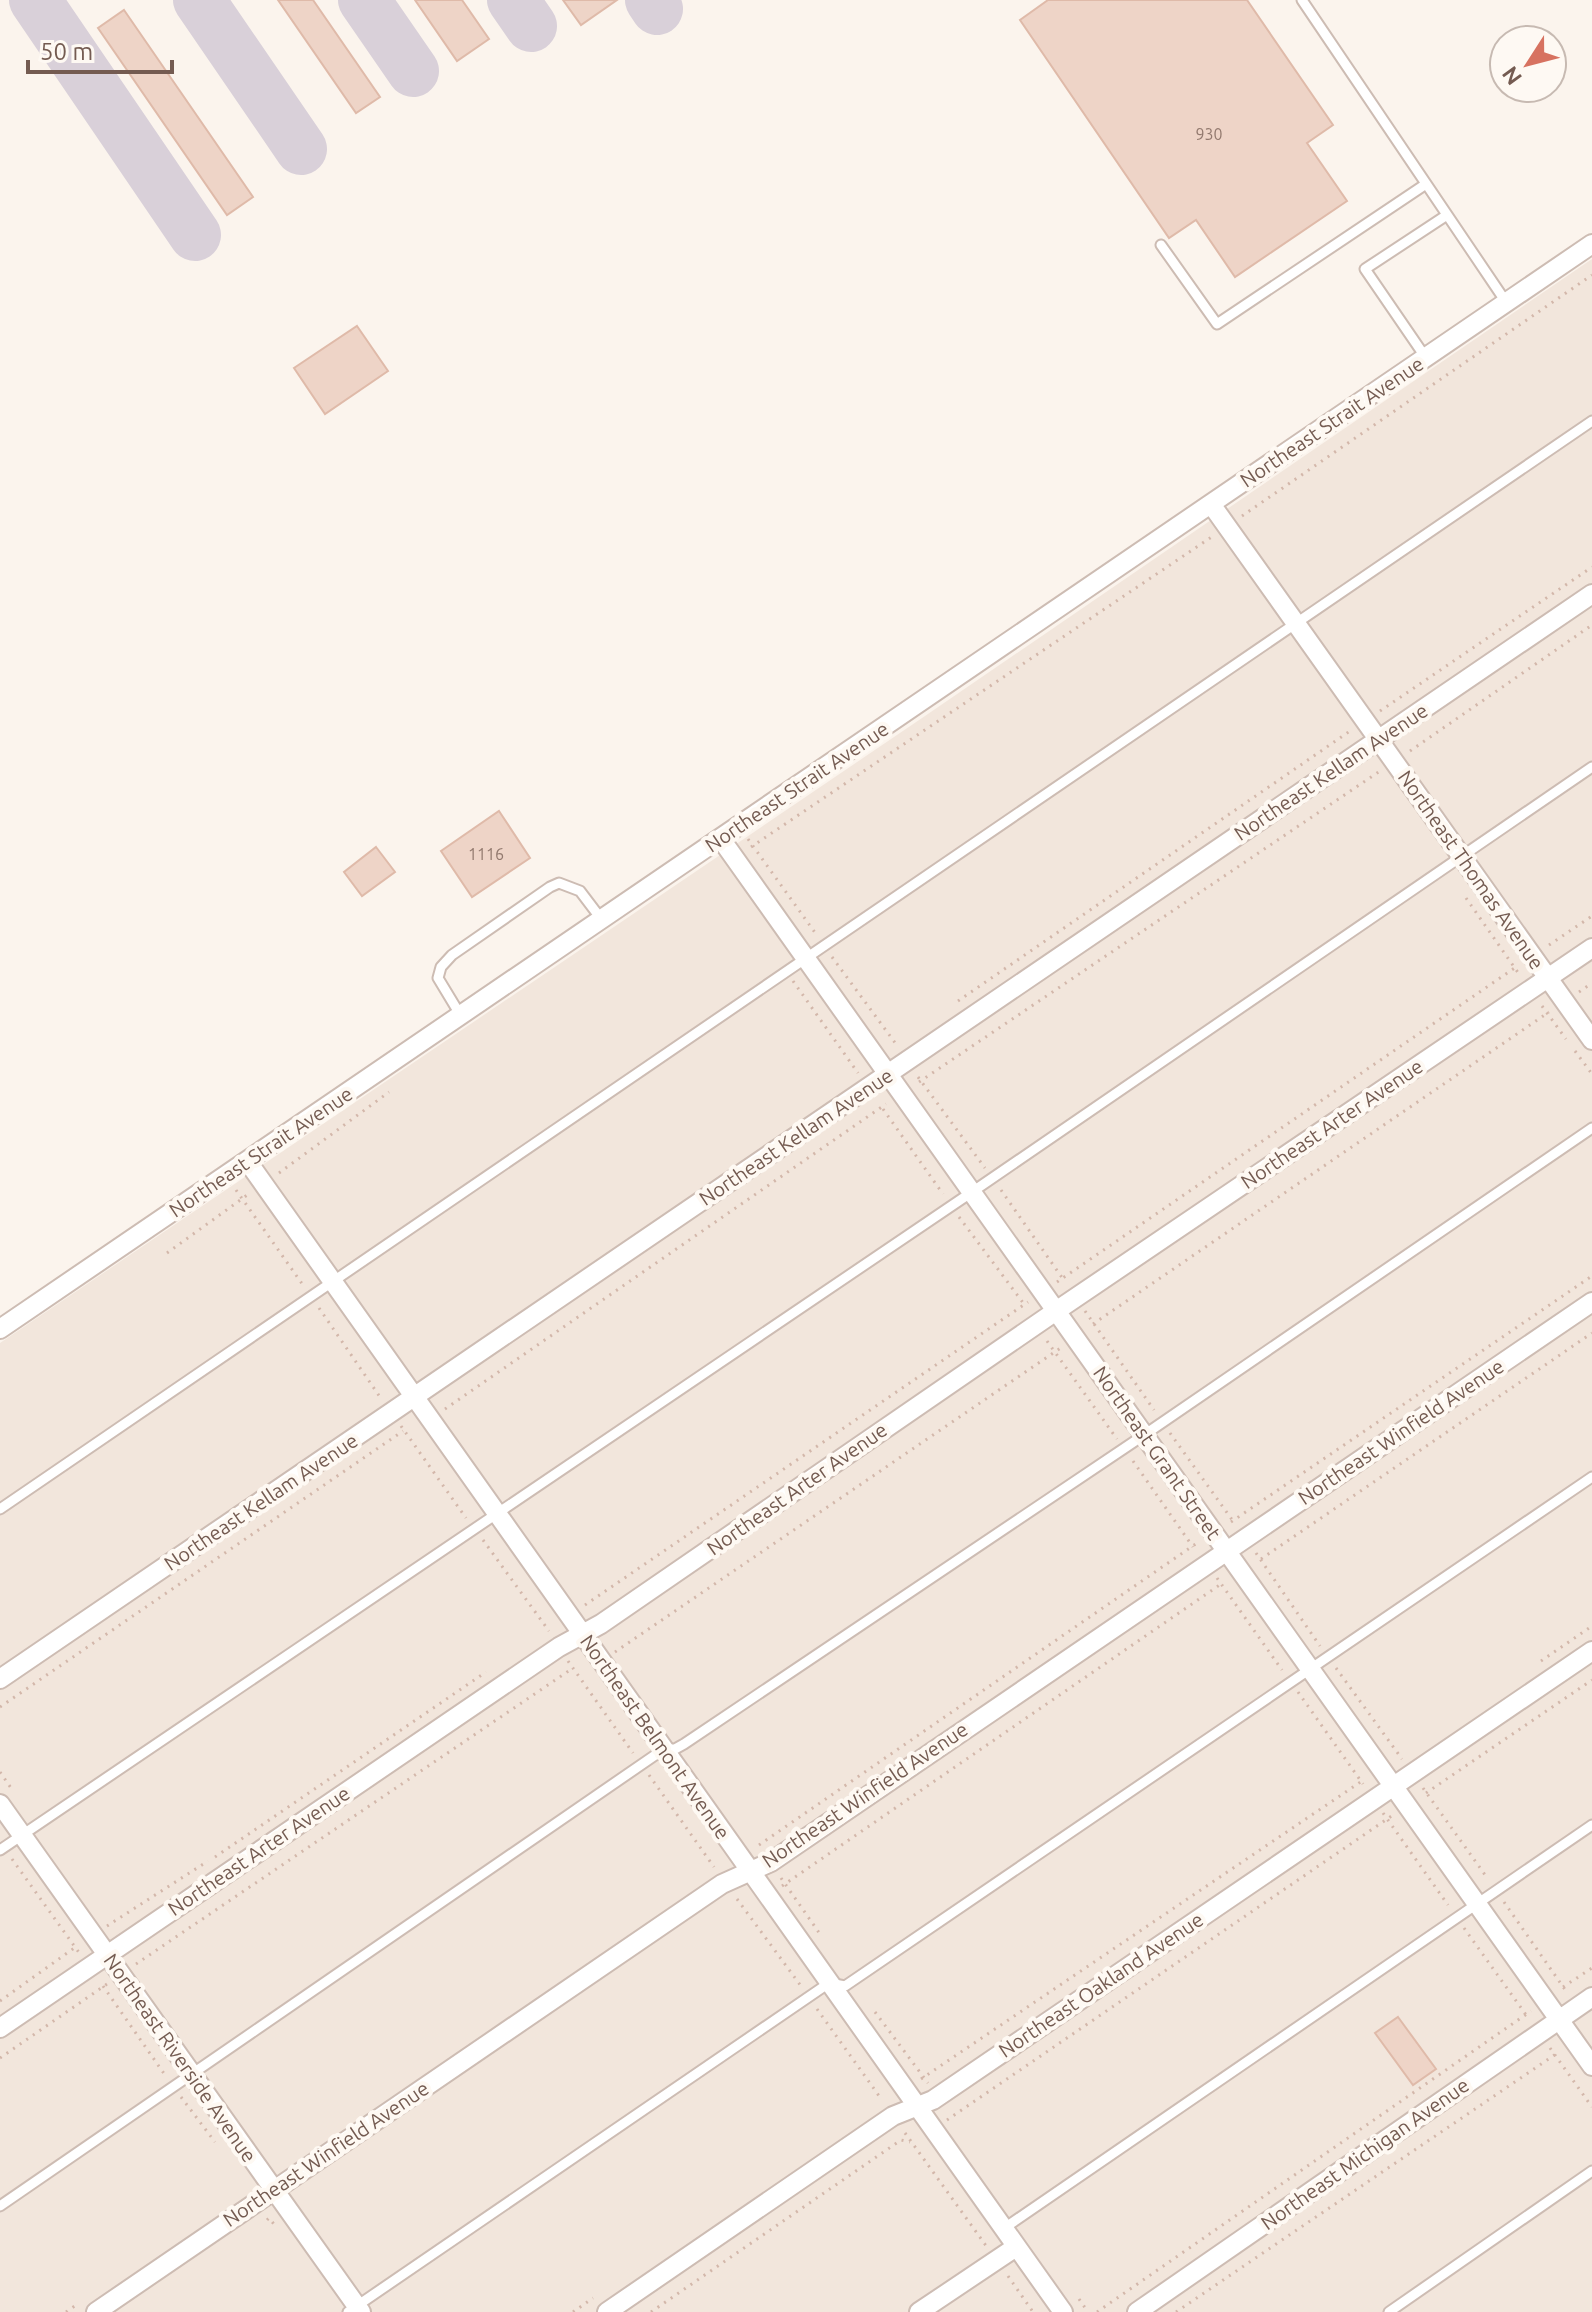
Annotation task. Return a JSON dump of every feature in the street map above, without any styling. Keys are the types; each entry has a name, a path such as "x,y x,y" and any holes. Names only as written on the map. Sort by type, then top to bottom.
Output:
{"street":[{"name":"Northeast Strait Avenue","path":"0,1329 1592,244"},
{"name":"Northeast Thomas Avenue","path":"1211,504 1592,1040"},
{"name":"Northeast Kellam Avenue","path":"0,1679 1592,594"},
{"name":"Northeast Grant Street","path":"721,839 1592,2066"},
{"name":"Northeast Arter Avenue","path":"0,2028 559,1647 596,1628 1056,1311 1592,948"},
{"name":"Northeast Belmont Avenue","path":"248,1162 1063,2312"},
{"name":"Northeast Winfield Avenue","path":"96,2312 717,1878 771,1862 1592,1302"},
{"name":"Northeast Oakland Avenue","path":"607,2312 893,2116 939,2096 1592,1651"},
{"name":"Northeast Riverside Avenue","path":"0,1804 293,2217 355,2310"},
{"name":"Northeast Michigan Avenue","path":"1137,2312 1585,2002"},
{"path":"919,2312 1016,2247"}],"lane":[{"path":"1302,0 1506,302"},
{"path":"1161,245 1217,324 1426,184"},
{"path":"1426,358 1365,269 1447,215"},
{"path":"0,1509 1592,421"},
{"path":"2,1849 972,1192 1592,767"},
{"path":"461,1016 438,978 441,967 452,955 550,887 559,883 580,891 602,920"},
{"path":"0,2206 664,1749 675,1749 684,1744 1144,1435 1592,1128"},
{"path":"355,2310 829,1983 845,1986 1592,1477"},
{"path":"1003,2229 1592,1825"},
{"path":"1389,2312 1592,2171"}],"path":[{"path":"735,858 1228,527 1592,275"},
{"path":"947,1009 1592,567"},
{"path":"435,1425 442,1411 902,1093 1592,625"},
{"path":"753,846 1063,1278 1232,1521 1246,1536 1563,1988 1585,2002"},
{"path":"569,1615 1592,916"},
{"path":"786,971 1592,2107"},
{"path":"855,1068 896,1044"},
{"path":"227,1176 391,1413 712,1863 717,1878 809,1997 1033,2312"},
{"path":"736,1852 756,1847 1192,1546 1592,1276"},
{"path":"767,1896 1592,1333"},
{"path":"0,1707 404,1430"},
{"path":"1541,1661 1592,1626"},
{"path":"0,2001 93,1934 206,1863 495,1666"},
{"path":"0,2058 573,1668"},
{"path":"933,2129 1592,1680"},
{"path":"882,2099 901,2084 923,2078 1401,1757"},
{"path":"2,1849 218,2145"},
{"path":"712,1863 717,1878"},
{"path":"1097,2312 1592,1968"},
{"path":"1176,2312 1574,2041"},
{"path":"651,2312 901,2140 912,2142"},
{"path":"257,2227 269,2218 276,2229 293,2217"},
{"path":"573,2312 599,2294"},
{"path":"66,2312 79,2303"}],"shaded area":[{"path":"1592,259 1592,2312 0,2312 0,1343"}],"building":[{"path":"278,0 313,0 380,97 356,113"},
{"path":"415,0 462,0 489,39 457,61"},
{"path":"563,0 617,0 581,25"},
{"path":"1048,0 1247,0 1333,125 1307,143 1347,201 1235,277 1196,220 1169,238 1020,20"},
{"path":"124,10 253,197 227,215 98,28"},
{"path":"357,326 388,371 325,414 294,368"},
{"path":"499,811 530,858 472,897 441,851"},
{"path":"376,847 395,872 362,896 344,872"},
{"path":"1398,2017 1436,2069 1413,2085 1375,2033"}],"taxiway":[{"path":"35,0 195,235"},
{"path":"199,0 301,149"},
{"path":"364,0 413,71"},
{"path":"513,0 531,26"},
{"path":"651,0 657,9"}]}
